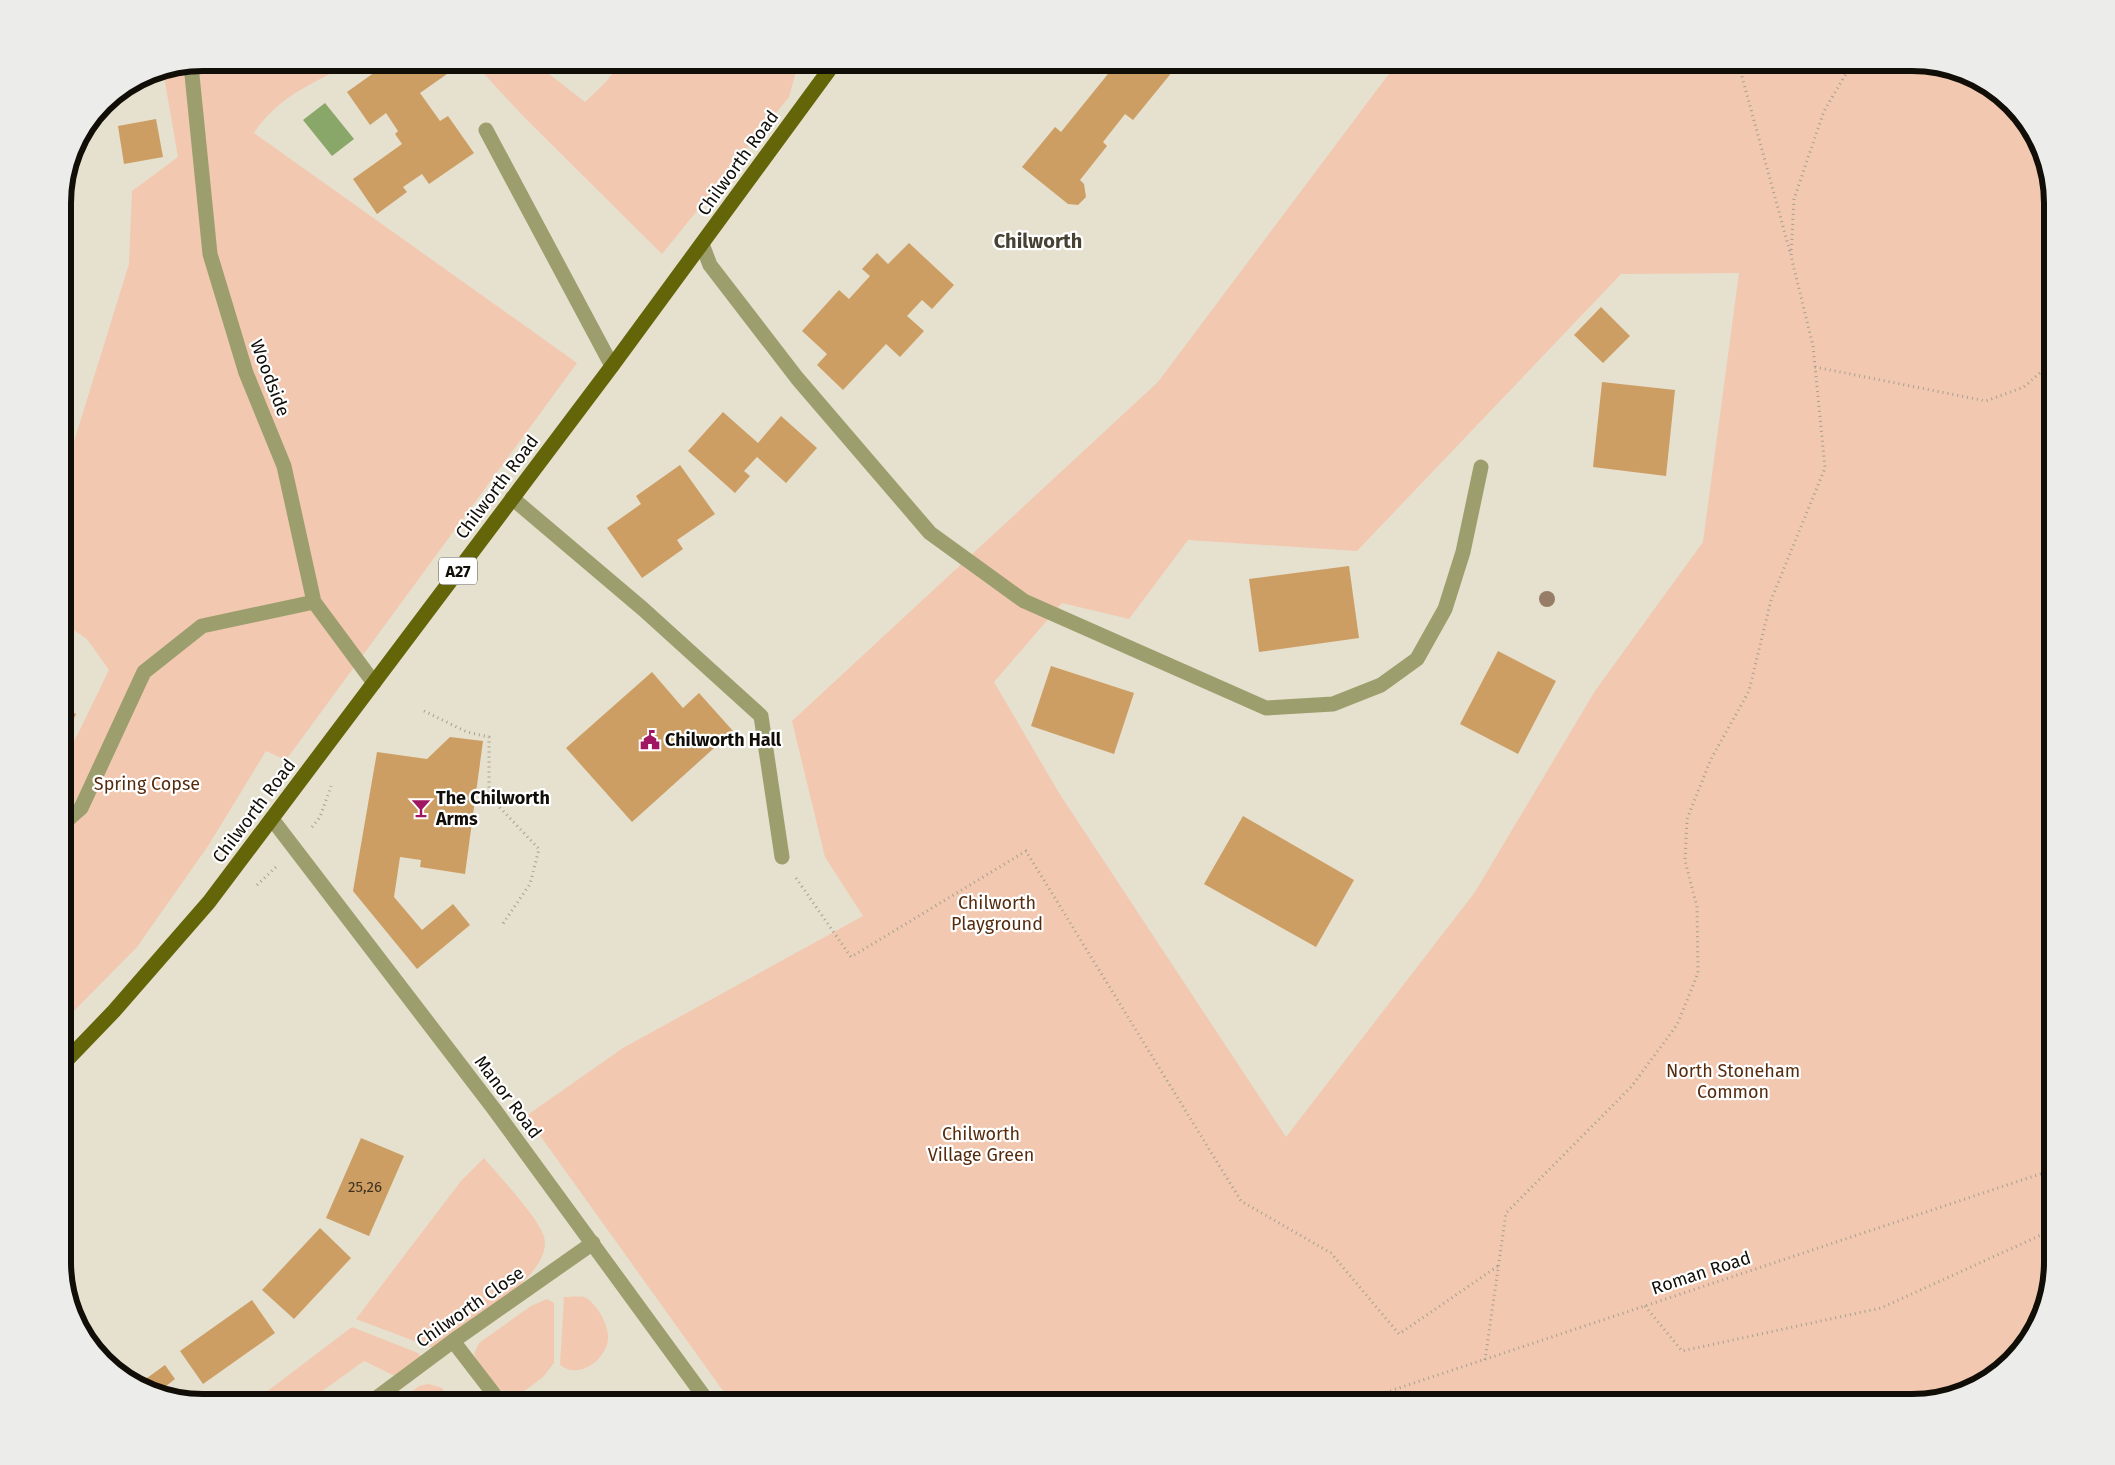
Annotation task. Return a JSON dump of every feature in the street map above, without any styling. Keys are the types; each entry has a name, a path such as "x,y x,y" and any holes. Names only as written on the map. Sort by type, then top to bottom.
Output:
{"main road":[{"name":"Chilworth Road","path":"72,1055 114,1011 208,902 272,819 612,366 828,71"}],"street":[{"name":"Woodside","path":"192,72 210,254 246,373 284,466 314,602 374,684"},
{"path":"486,130 612,366"},
{"path":"702,244 710,264 797,378 930,533 1024,600 1266,708 1333,704 1381,684 1417,659 1445,609 1462,552 1481,467"},
{"path":"512,498 643,609 762,716 782,857"},
{"path":"72,816 81,808 144,672 202,626 314,602"},
{"name":"Manor Road","path":"272,819 593,1243 702,1394"},
{"name":"Chilworth Close","path":"382,1394 453,1341 593,1243"},
{"path":"453,1341 494,1394"}],"path":[{"path":"1485,1360 1506,1213 1631,1087 1677,1025 1698,973 1697,907 1685,861 1687,819 1711,759 1749,692 1772,600 1825,468 1813,346 1791,256 1740,71"},
{"path":"1791,256 1794,199 1824,111 1848,71"},
{"path":"1815,367 1986,401 2024,387 2044,369"},
{"path":"424,712 467,732 489,737 489,796 539,849 530,884 502,925"},
{"path":"782,857 851,957 1026,851 1241,1201 1331,1253 1399,1334 1499,1266"},
{"name":"Roman Road","path":"1381,1394 2044,1173"},
{"path":"1645,1306 1682,1351 1881,1308 2044,1234"}],"green space":[{"name":"Spring Copse","path":"204,71 336,71 298,91 274,109 254,133 577,363 286,760 266,751 208,846 137,947 72,1013 72,746 109,670 87,639 72,629 72,448 129,264 132,191 178,157 164,77 186,72"},
{"path":"481,71 545,71 585,102 615,71 794,71 795,75 789,97 662,254 523,116"},
{"path":"1391,71 1912,71 1929,72 1962,81 1999,104 2011,116 2026,137 2034,153 2043,186 2044,1262 2043,1279 2034,1312 2011,1349 1999,1361 1978,1376 1962,1384 1929,1393 725,1394 526,1116 623,1048 863,916 825,857 792,721 1158,382","holes":["1739,273 1703,542 1595,691 1475,892 1286,1137 1059,793 994,682 1062,603 1129,619 1188,540 1357,551 1621,274"]},
{"path":"484,1158 527,1208 541,1229 544,1237 543,1252 535,1268 503,1300 433,1348 356,1319 461,1181"},
{"path":"564,1297 584,1297 588,1299 600,1313 607,1328 608,1339 602,1354 590,1366 583,1369 567,1369 560,1365"},
{"path":"547,1299 554,1303 554,1363 543,1377 527,1389 518,1394 507,1394 488,1377 474,1354 479,1343 531,1306"},
{"path":"352,1327 418,1353 421,1357 397,1377 364,1361 318,1394 264,1394"},
{"path":"429,1384 442,1388 446,1394 410,1394 419,1386"}],"shaded area":[{"path":"325,103 354,139 332,156 303,120"}],"building":[{"path":"376,71 445,71 447,74 420,93 440,121 448,116 474,153 429,184 422,174 403,187 407,192 377,214 353,179 402,144 395,134 398,131 386,113 370,125 347,92"},
{"path":"1110,71 1173,71 1133,120 1125,114 1103,142 1107,146 1080,180 1084,184 1086,197 1078,205 1068,204 1022,167 1055,127 1061,132"},
{"path":"156,119 163,157 124,164 118,126"},
{"path":"909,243 954,285 932,309 922,300 907,316 924,331 900,357 886,344 843,390 817,365 827,354 802,331 839,290 849,299 870,276 862,269 877,253 888,264"},
{"path":"1601,307 1630,336 1603,363 1574,335"},
{"path":"1602,382 1675,390 1666,476 1593,467"},
{"path":"723,412 758,443 781,416 817,448 786,483 757,457 744,471 750,476 735,493 688,451"},
{"path":"680,465 715,514 677,540 683,549 642,578 607,528 641,504 636,496"},
{"path":"1349,566 1359,638 1259,652 1249,579"},
{"path":"1498,651 1556,681 1518,754 1460,724"},
{"path":"1051,666 1134,693 1114,754 1031,726"},
{"name":"Chilworth Hall","path":"652,672 683,708 699,693 733,731 632,822 566,748"},
{"path":"72,712 76,714 72,722"},
{"name":"The Chilworth Arms","path":"450,737 483,741 465,874 420,867 421,860 400,857 394,897 422,930 453,904 470,925 417,969 353,891 377,752 427,759"},
{"path":"1243,816 1354,880 1316,947 1204,884"},
{"path":"361,1138 404,1156 369,1236 326,1218"},
{"path":"320,1228 351,1258 294,1319 262,1290"},
{"path":"252,1300 275,1333 203,1384 180,1351"},
{"path":"165,1365 175,1379 166,1388 145,1380"}],"place":[{"name":"Chilworth Hall","path":"650,740"},
{"name":"The Chilworth Arms","path":"421,808"}],"district":[{"name":"Chilworth","path":"1038,241"}],"park label":[{"name":"Chilworth Playground","path":"997,913"},
{"name":"North Stoneham Common","path":"1733,1081"},
{"name":"Chilworth Village Green","path":"981,1144"}]}
